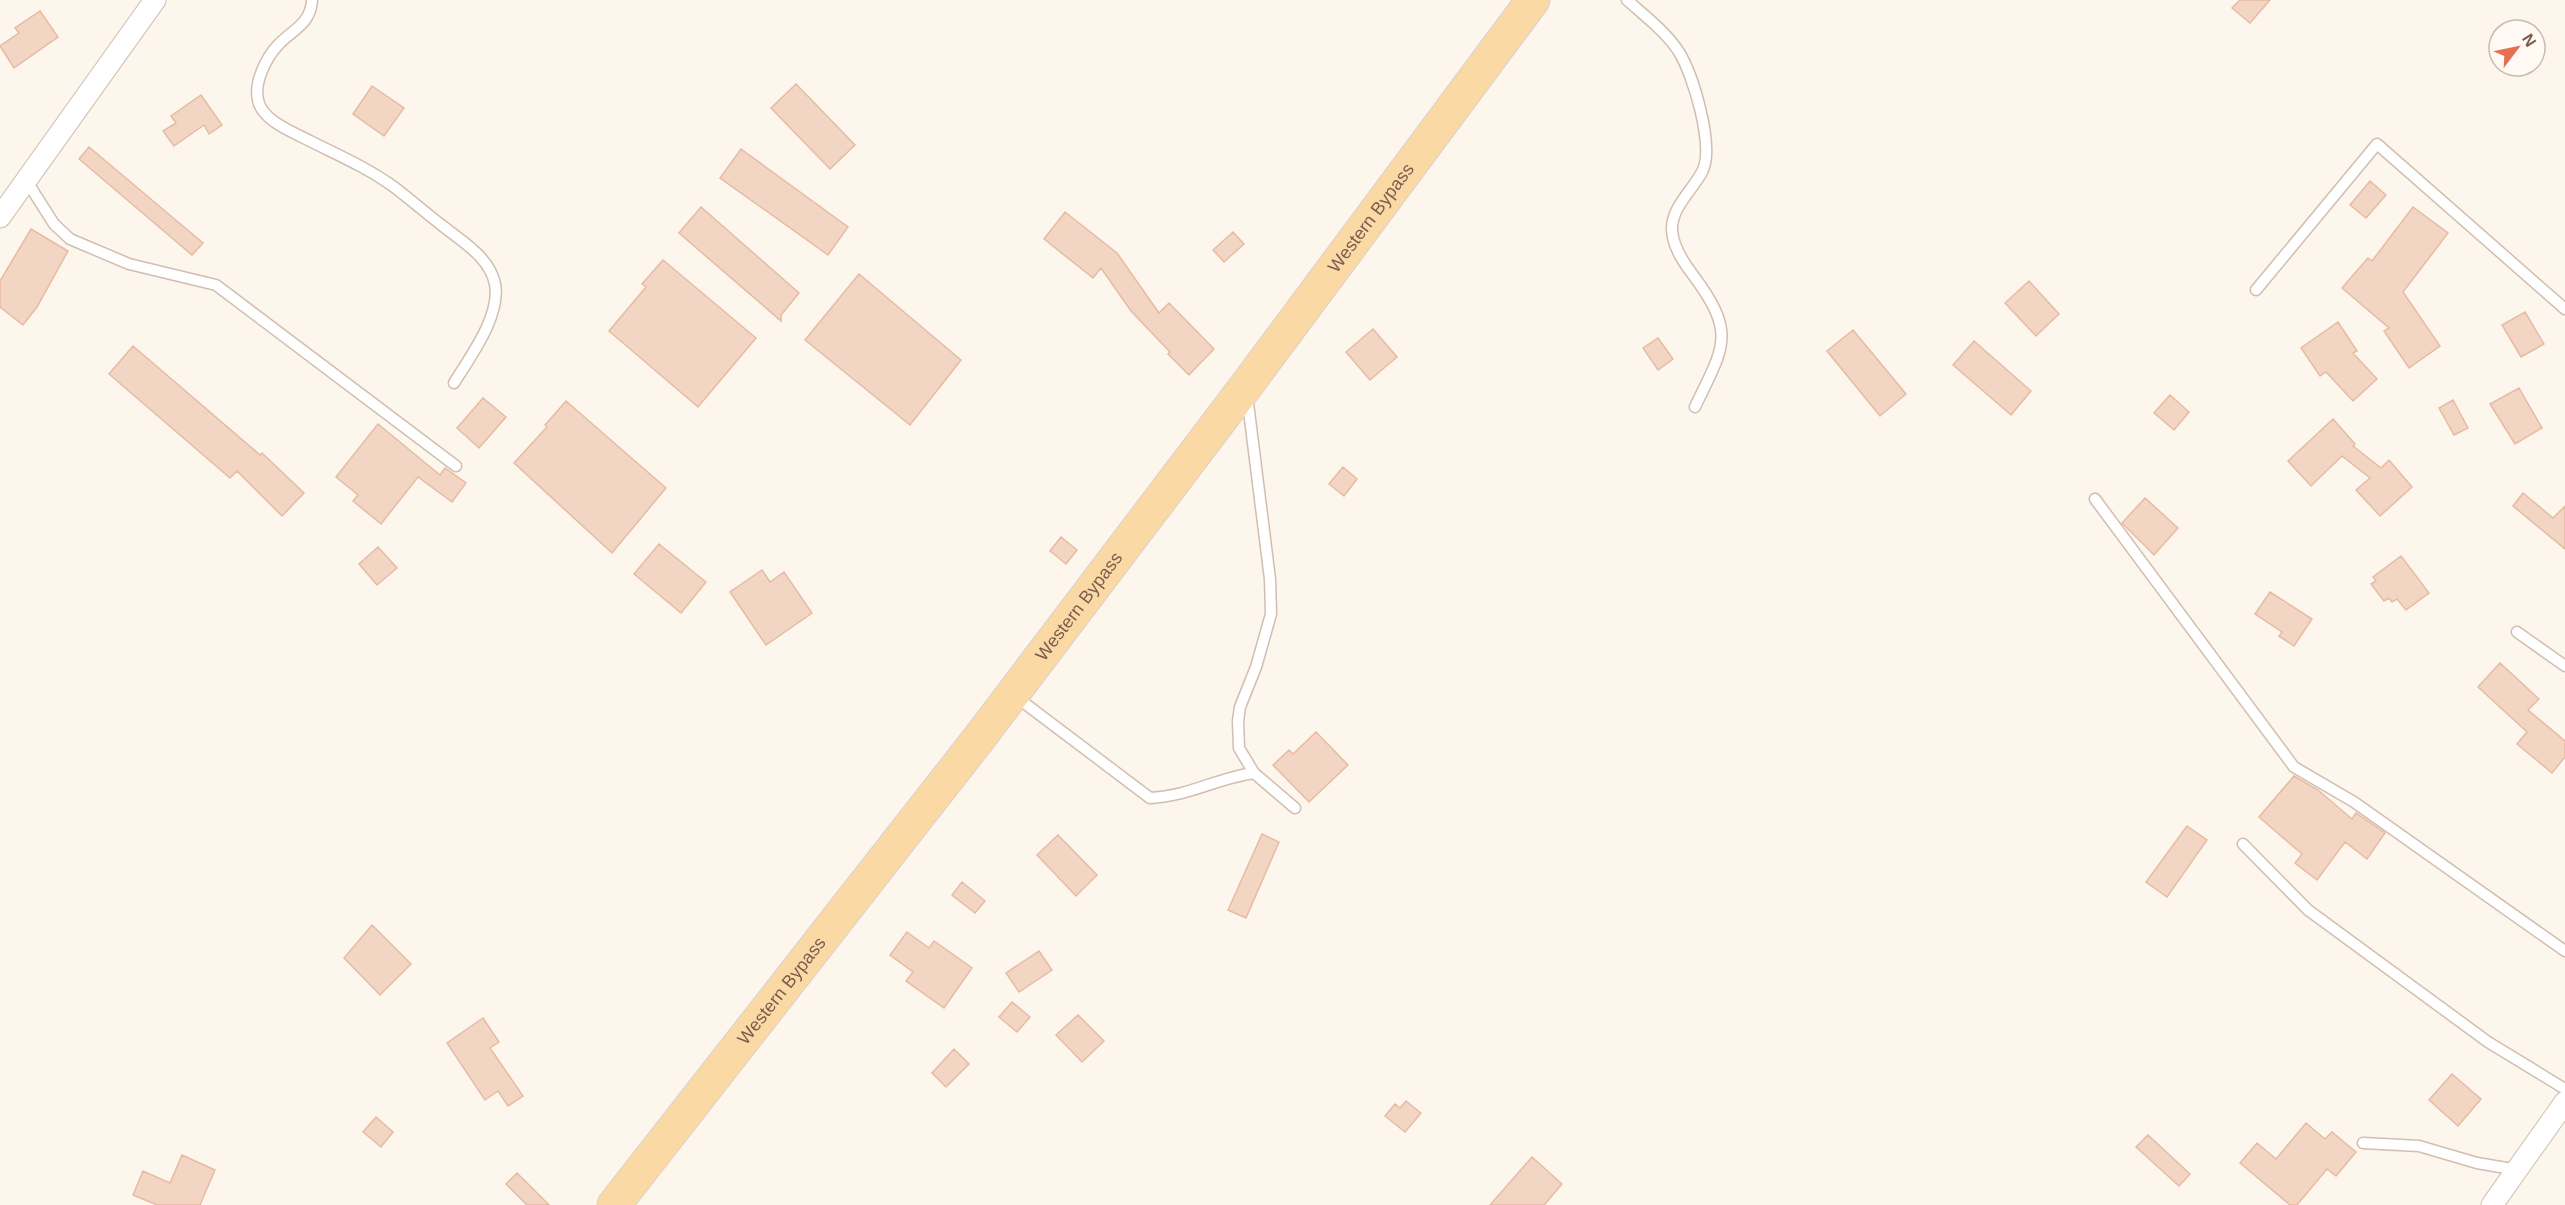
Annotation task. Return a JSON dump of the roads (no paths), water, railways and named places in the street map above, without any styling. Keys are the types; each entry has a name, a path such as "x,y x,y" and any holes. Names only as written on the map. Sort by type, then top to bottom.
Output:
{"main road":[{"name":"Western Bypass","path":"614,1205 1012,694 1246,386 1533,0"}],"street":[{"path":"0,217 154,0"},
{"path":"2493,1205 2565,1102"}],"lane":[{"path":"312,0 309,15 303,24 278,45 262,70 258,86 258,103 267,115 287,129 393,186 472,249 485,263 495,285 492,312 486,331 454,383"},
{"path":"1627,0 1678,51 1692,84 1704,131 1706,158 1703,169 1682,201 1672,230 1678,253 1713,305 1722,326 1722,341 1717,360 1695,407"},
{"path":"2256,290 2377,144 2565,309"},
{"path":"26,180 54,224 70,239 129,264 216,285 456,466"},
{"path":"1246,386 1270,579 1271,614 1256,667 1240,707 1239,748 1254,773 1295,808"},
{"path":"2095,499 2294,768 2354,802 2565,951"},
{"path":"2517,632 2565,666"},
{"path":"1012,694 1150,798 1172,797 1209,787 1234,776 1254,773"},
{"path":"2243,844 2308,910 2488,1042 2565,1089"},
{"path":"2363,1143 2419,1146 2477,1162 2518,1170"}]}
